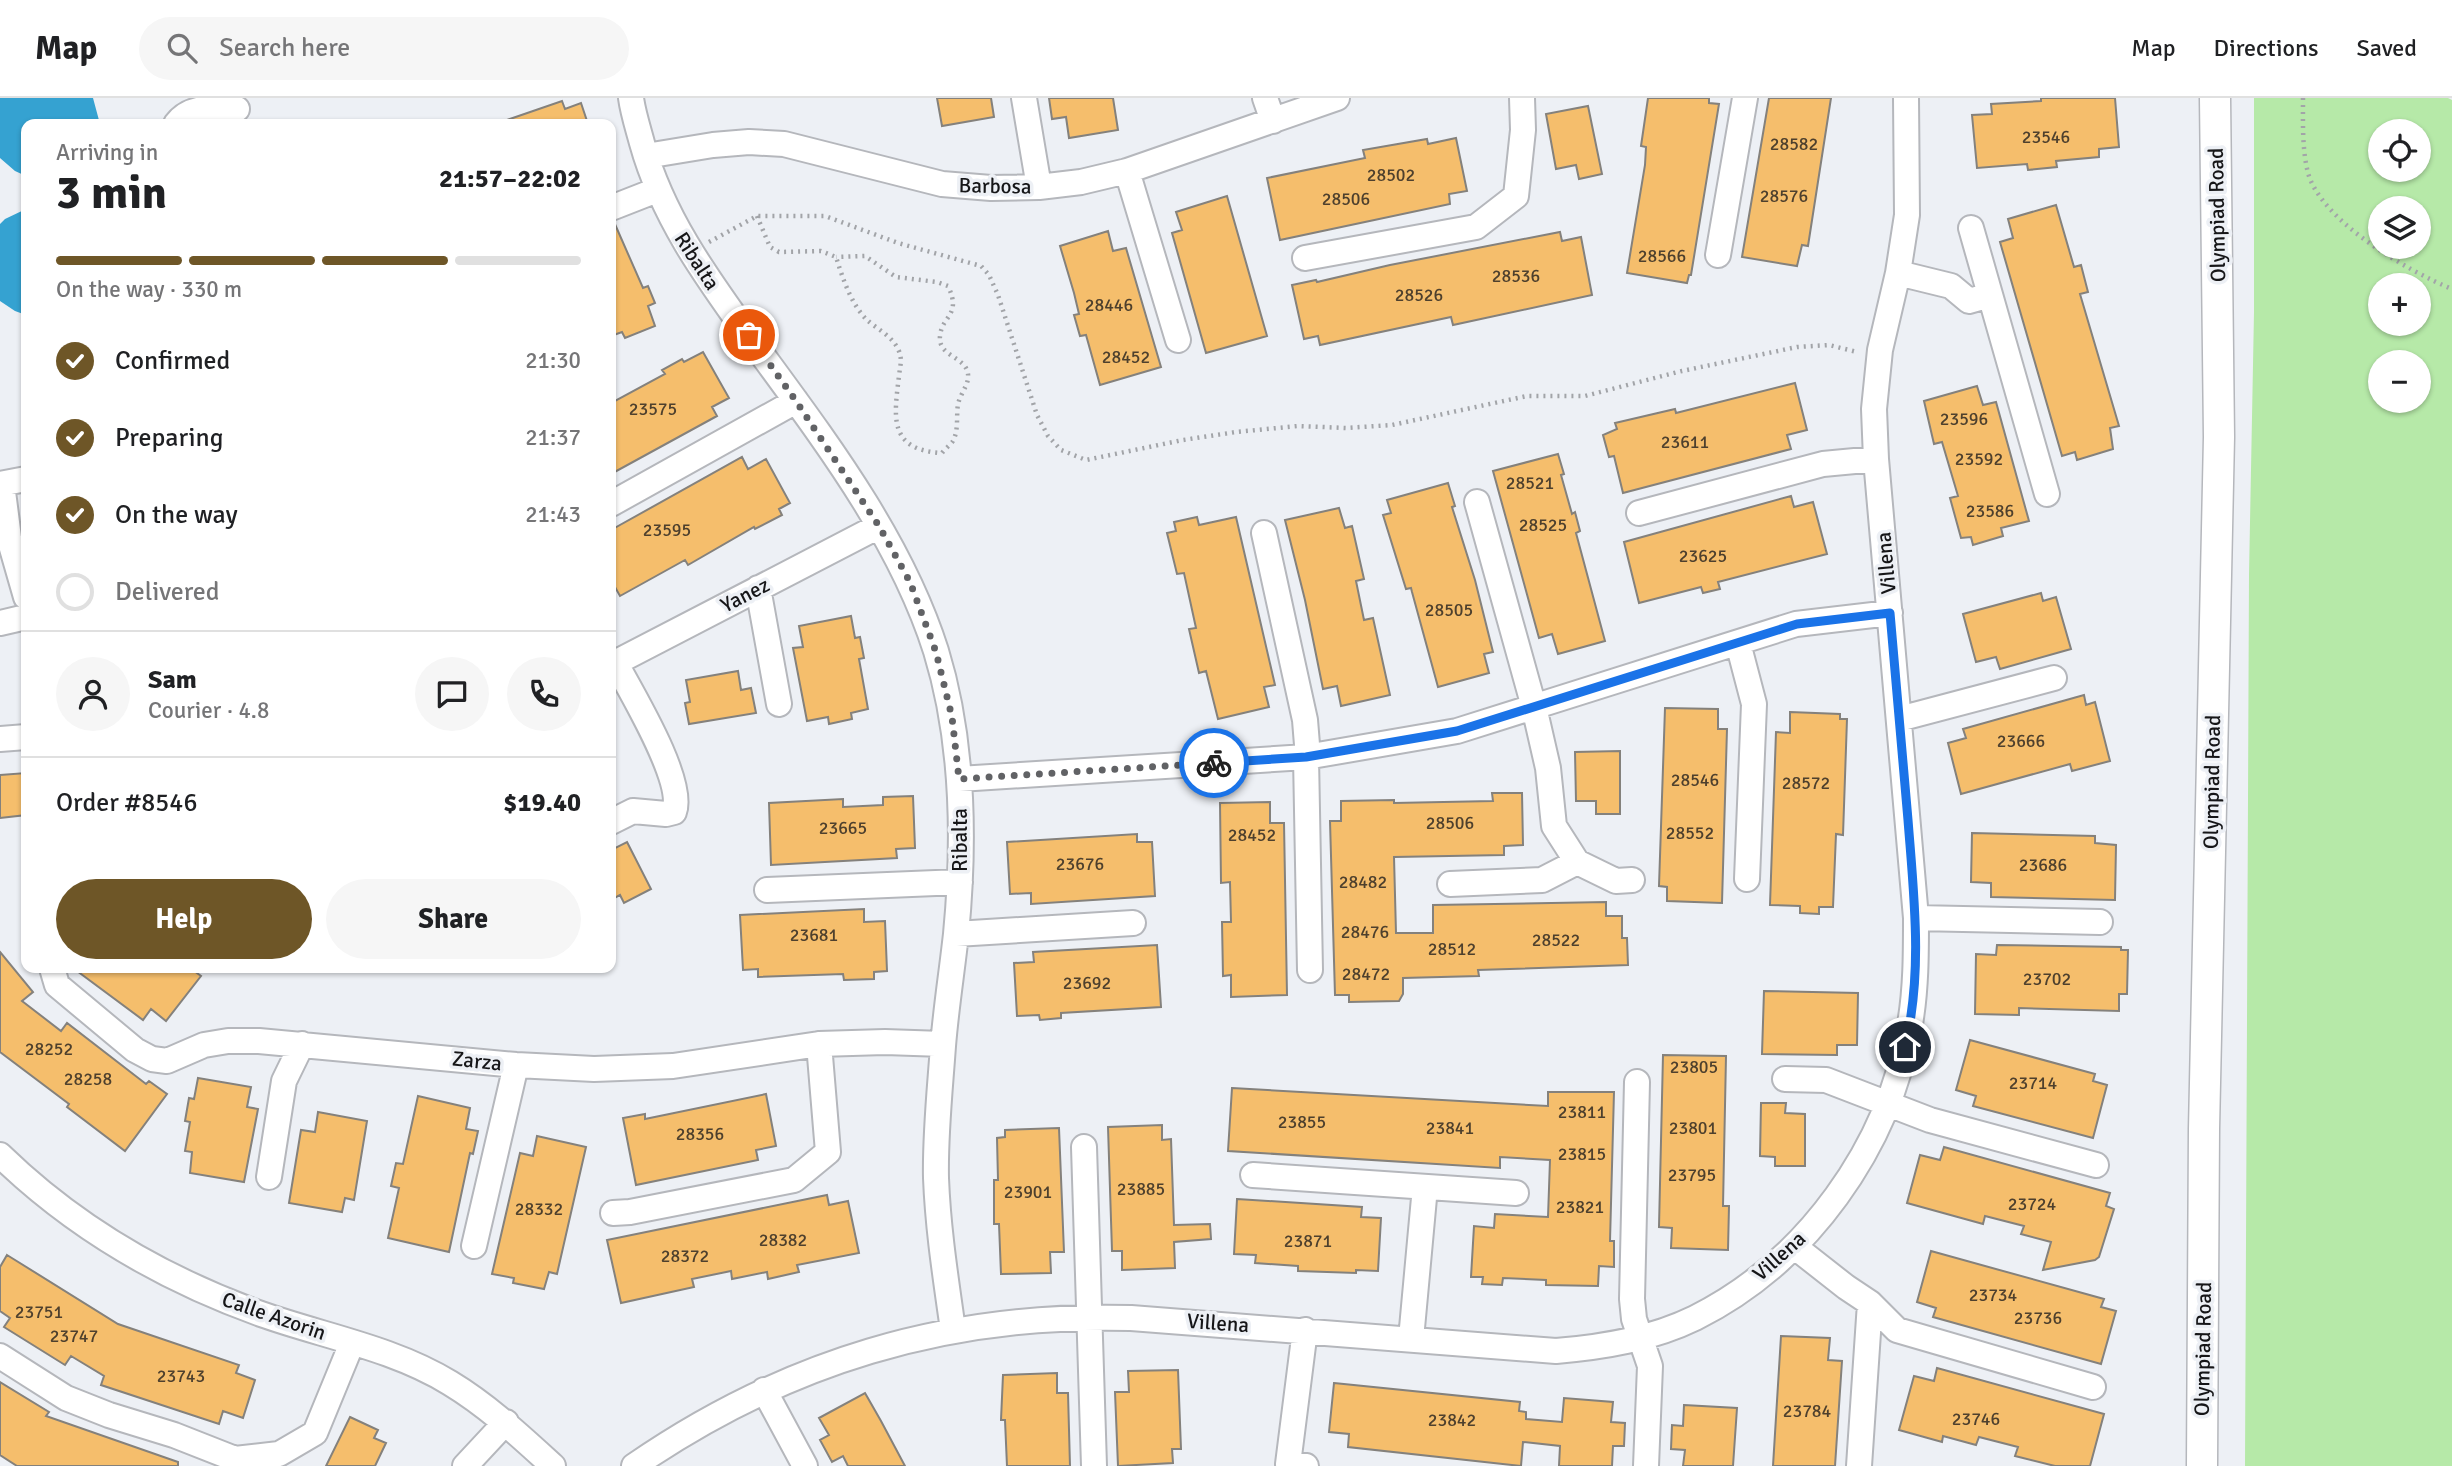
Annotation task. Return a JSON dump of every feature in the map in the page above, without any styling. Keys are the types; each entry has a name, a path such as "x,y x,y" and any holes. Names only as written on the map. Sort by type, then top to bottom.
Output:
{"main road":[{"name":"Olympiad Road","path":"2202,1466 2204,1129 2219,437 2215,98"}],"street":[{"name":"Ribalta","path":"631,98 657,190 690,253 796,401 879,526 910,582 936,652 952,717 963,828 956,934 943,1044 936,1176 940,1243 953,1330"},
{"path":"1024,98 1039,187"},
{"name":"Barbosa","path":"646,156 713,145 749,142 784,144 942,184 991,188 1039,187 1081,182 1127,172 1269,109 1337,98"},
{"path":"1306,258 1476,227 1516,196 1523,130 1522,98"},
{"path":"1718,256 1745,98"},
{"name":"Villena","path":"634,1466 676,1437 764,1390 830,1363 897,1342 953,1330 1024,1321 1089,1317 1184,1320 1556,1351 1602,1348 1641,1338 1695,1318 1745,1286 1795,1247 1834,1199 1867,1148 1887,1104 1910,1025 1916,974 1916,918 1876,459 1874,409 1879,360 1898,273 1907,215 1906,98"},
{"path":"180,119 194,109 237,110"},
{"path":"1127,172 1178,340"},
{"path":"616,206 657,190"},
{"path":"1971,228 2047,494"},
{"path":"1898,273 1951,286 1969,301 1990,295"},
{"path":"616,501 796,401"},
{"path":"1639,513 1823,464 1876,459"},
{"path":"21,479 1,484 9,537 21,579"},
{"path":"1477,502 1534,707 1548,768 1554,826 1577,862 1616,881 1632,880"},
{"name":"Yanez","path":"616,662 879,526"},
{"path":"1264,533 1305,719 1310,970"},
{"path":"758,588 779,704"},
{"path":"959,779 1307,757 1457,731 1797,624 1890,613"},
{"path":"0,623 21,618"},
{"path":"1738,643 1754,704 1747,879"},
{"path":"616,669 666,758 677,805 674,812 666,814 633,811 616,820"},
{"path":"1899,719 2054,678"},
{"path":"0,739 21,737"},
{"path":"1450,884 1542,880 1577,862"},
{"path":"767,890 960,882"},
{"path":"1916,918 2100,922"},
{"path":"956,934 1133,923"},
{"name":"Zarza","path":"53,973 57,985 135,1050 152,1059 167,1060 204,1045 228,1041 302,1044 516,1065 594,1069 673,1066 819,1044 943,1044"},
{"path":"269,1177 284,1081 302,1044"},
{"path":"613,1213 794,1180 828,1152 819,1044"},
{"path":"474,1246 516,1065"},
{"path":"1785,1079 1826,1080 1930,1120 2096,1165"},
{"path":"1637,1082 1632,1299 1634,1319 1650,1366 1646,1466"},
{"path":"1084,1147 1094,1466"},
{"name":"Calle Azorin","path":"0,1155 103,1238 183,1283 260,1314 405,1362 449,1382 506,1422 553,1466"},
{"path":"1253,1175 1516,1193"},
{"path":"1412,1339 1425,1187"},
{"path":"1795,1247 1870,1303 1897,1330 2093,1387"},
{"path":"1859,1466 1870,1303"},
{"path":"1305,1330 1288,1464 1306,1466"},
{"path":"0,1356 66,1398 235,1459 279,1454 315,1433 352,1343"},
{"path":"764,1390 805,1466"},
{"path":"465,1466 506,1422"}],"path":[{"path":"2303,98 2304,146 2309,176 2321,197 2343,222 2379,251 2424,277 2452,289"},
{"path":"690,253 757,216 825,216 898,243 981,266 989,275 998,295 1037,415 1048,436 1061,450 1086,460 1236,432 1298,426 1346,428 1392,425 1527,397 1585,396 1797,347 1829,345 1879,360"},
{"path":"757,216 770,247 779,252 821,251 836,257 864,257 895,277 937,282 948,286 952,295 952,314 940,334 940,342 943,349 965,366 968,375 967,384 960,396 958,423 953,441 942,453 925,452 908,443 900,432 894,409 902,359 898,347 866,319 844,281 836,257"}],"green space":[{"path":"2254,98 2448,98 2452,100 2452,1466 2245,1466 2249,575 2254,312"}],"water":[{"path":"0,98 93,98 99,119 21,119 21,174 0,158"},
{"path":"21,211 21,313 0,301 0,224"}],"building":[{"path":"937,98 991,98 994,117 942,126"},
{"path":"1049,98 1113,98 1118,130 1069,138 1066,117 1052,119"},
{"path":"1648,98 1709,98 1709,103 1719,104 1691,275 1687,283 1627,273 1645,165 1646,147 1641,146"},
{"path":"1769,98 1831,98 1808,246 1802,245 1797,266 1742,257"},
{"path":"2041,98 2115,98 2119,147 2099,149 2099,157 2056,161 2057,167 2028,170 2027,164 1977,168 1972,115 1992,114 1991,104 2041,101"},
{"path":"562,101 565,109 581,103 586,119 510,119"},
{"path":"1588,106 1602,174 1579,179 1576,165 1556,169 1546,114"},
{"path":"1456,138 1467,191 1449,194 1450,204 1280,240 1267,178 1365,158 1363,150 1427,139 1428,144"},
{"path":"1227,196 1267,336 1206,353 1172,233 1182,230 1176,212"},
{"path":"2056,205 2074,267 2081,265 2088,292 2080,294 2119,426 2110,428 2113,449 2077,460 2075,452 2062,456 2000,242 2013,238 2008,219"},
{"path":"616,227 643,288 648,286 655,303 648,306 655,326 625,338 622,332 616,334"},
{"path":"1108,231 1113,251 1126,248 1161,367 1100,385 1086,335 1080,336 1074,315 1079,314 1060,246"},
{"path":"1560,232 1562,241 1581,237 1592,295 1453,325 1451,317 1320,345 1318,336 1304,339 1292,285"},
{"path":"703,352 729,398 712,407 717,416 616,471 616,400 665,374 662,370 682,359 684,362"},
{"path":"1795,383 1807,430 1787,435 1791,449 1623,493 1614,456 1609,457 1603,435 1617,429 1615,423 1675,409 1676,413"},
{"path":"1977,386 1983,405 1996,402 2029,521 2001,528 2003,536 1973,545 1971,537 1961,538 1950,498 1958,496 1942,442 1934,444 1924,401"},
{"path":"1558,454 1572,514 1575,512 1580,531 1576,533 1605,641 1558,654 1552,634 1539,638 1493,471"},
{"path":"742,457 748,469 766,459 790,503 779,509 782,515 755,529 754,527 688,565 685,560 620,596 616,589 616,527"},
{"path":"1448,483 1455,506 1452,507 1475,580 1493,652 1484,654 1489,673 1438,687 1411,588 1406,589 1383,515 1391,513 1387,500"},
{"path":"1791,496 1794,507 1813,502 1827,554 1718,582 1720,589 1703,593 1701,587 1639,603 1624,542"},
{"path":"1339,508 1345,528 1352,526 1364,579 1356,581 1364,620 1373,618 1390,695 1341,706 1337,686 1323,689 1285,520"},
{"path":"1197,517 1199,525 1236,517 1275,685 1264,687 1269,707 1218,719 1206,671 1199,673 1189,629 1196,628 1184,573 1177,574 1167,533 1176,531 1174,522"},
{"path":"2041,593 2043,601 2056,597 2071,649 2000,669 1996,657 1976,662 1963,614"},
{"path":"851,616 855,638 860,637 864,658 859,659 868,709 851,713 852,719 829,724 828,717 807,721 793,648 803,647 799,626"},
{"path":"738,671 741,690 751,688 756,713 689,724 685,703 690,702 686,680"},
{"path":"2084,695 2086,705 2095,702 2110,761 2072,771 2070,764 1961,794 1948,743 1966,738 1963,729"},
{"path":"1665,708 1718,709 1718,729 1727,729 1722,903 1667,901 1667,887 1659,886"},
{"path":"1790,712 1840,714 1840,719 1847,719 1843,835 1836,834 1833,907 1819,907 1819,914 1800,913 1800,906 1770,905 1776,732 1790,733"},
{"path":"1620,751 1620,814 1596,814 1596,801 1576,801 1575,752"},
{"path":"21,773 21,816 0,818 0,775"},
{"path":"1492,793 1522,793 1523,845 1504,846 1504,855 1394,857 1396,933 1433,933 1433,905 1606,902 1606,916 1622,916 1622,938 1627,938 1628,965 1478,970 1479,976 1403,978 1403,994 1399,1001 1349,1002 1349,995 1335,995 1330,821 1341,821 1341,801 1493,801"},
{"path":"913,796 915,848 896,849 897,858 771,865 769,803 843,799 843,807 883,805 883,797"},
{"path":"1270,802 1270,823 1284,823 1287,995 1231,997 1231,975 1223,976 1222,922 1231,922 1230,882 1221,883 1220,803"},
{"path":"1972,833 2095,836 2095,843 2116,845 2115,900 1991,897 1991,883 1971,882"},
{"path":"1137,834 1137,842 1152,842 1155,896 1031,904 1031,893 1010,894 1007,842"},
{"path":"627,842 651,889 624,903 620,895 616,897 616,848"},
{"path":"864,909 864,922 885,921 887,971 874,972 874,979 844,980 843,974 758,977 758,969 743,970 740,915"},
{"path":"1157,945 1161,1007 1061,1013 1061,1018 1040,1020 1039,1015 1017,1016 1014,963 1034,962 1033,952"},
{"path":"1997,945 2121,947 2121,950 2128,950 2127,994 2119,994 2119,1011 2019,1008 2019,1015 1975,1014 1976,954 1996,955"},
{"path":"0,952 33,992 22,1001 61,1031 67,1023 146,1084 149,1081 167,1094 125,1151 0,1052"},
{"path":"80,973 197,973 201,976 166,1021 151,1009 143,1020"},
{"path":"1764,991 1858,993 1857,1045 1837,1045 1837,1055 1762,1054"},
{"path":"1970,1040 2095,1074 2093,1081 2107,1085 2093,1138 1973,1106 1976,1096 1956,1090"},
{"path":"1663,1055 1726,1056 1723,1206 1729,1206 1728,1250 1671,1248 1672,1228 1659,1227"},
{"path":"198,1078 251,1087 247,1107 258,1109 244,1182 190,1173 192,1152 185,1151 190,1122 185,1121 189,1098 194,1099"},
{"path":"1232,1088 1548,1106 1548,1092 1614,1092 1610,1241 1614,1241 1614,1267 1599,1266 1598,1286 1546,1285 1546,1280 1503,1278 1502,1285 1482,1284 1483,1277 1471,1277 1474,1226 1494,1228 1495,1214 1548,1217 1550,1160 1500,1157 1500,1168 1228,1151"},
{"path":"766,1094 776,1146 756,1150 758,1160 636,1185 623,1118 645,1114 645,1119"},
{"path":"418,1096 470,1108 466,1129 478,1131 473,1154 470,1153 449,1252 388,1238 399,1188 391,1186 396,1163 403,1164"},
{"path":"1761,1103 1786,1103 1785,1113 1805,1114 1805,1166 1775,1166 1775,1157 1760,1156"},
{"path":"318,1112 367,1121 354,1200 345,1198 342,1212 289,1203 301,1130 315,1132"},
{"path":"1162,1125 1162,1140 1171,1139 1174,1225 1210,1224 1211,1239 1174,1242 1175,1268 1122,1270 1122,1251 1112,1251 1108,1127"},
{"path":"1059,1128 1064,1252 1050,1252 1051,1273 1001,1274 999,1224 994,1224 994,1180 998,1180 997,1138 1005,1137 1005,1130"},
{"path":"537,1136 586,1147 557,1274 549,1272 544,1289 513,1283 514,1278 492,1274 520,1153 533,1156"},
{"path":"1944,1147 2110,1193 2106,1206 2114,1209 2099,1257 2043,1270 2051,1242 2021,1234 2024,1226 1985,1216 1983,1224 1907,1203 1920,1155 1940,1160"},
{"path":"827,1195 829,1205 848,1201 859,1253 797,1265 799,1272 768,1279 767,1272 732,1279 731,1271 692,1279 694,1287 621,1303 607,1240"},
{"path":"1237,1199 1362,1207 1361,1217 1381,1218 1378,1271 1298,1271 1298,1266 1255,1263 1256,1255 1234,1254"},
{"path":"1931,1251 2104,1299 2101,1307 2116,1311 2101,1364 1933,1317 1936,1308 1917,1302"},
{"path":"7,1255 118,1324 239,1365 236,1373 255,1380 243,1418 223,1411 219,1424 101,1385 104,1376 71,1356 65,1365 4,1327 10,1318 0,1311 0,1267"},
{"path":"1781,1336 1830,1338 1828,1360 1842,1361 1835,1466 1773,1466"},
{"path":"1937,1368 2104,1414 2090,1466 2055,1466 2015,1456 2018,1447 1979,1437 1976,1445 1943,1436 1942,1442 1899,1430 1914,1376 1934,1381"},
{"path":"1178,1370 1181,1449 1172,1449 1173,1463 1118,1466 1115,1392 1129,1392 1128,1371"},
{"path":"1057,1373 1057,1393 1068,1393 1070,1466 1007,1466 1005,1420 1001,1420 1003,1375"},
{"path":"0,1382 49,1412 46,1416 178,1462 178,1466 17,1466 0,1455"},
{"path":"1334,1383 1520,1402 1519,1411 1526,1412 1526,1419 1562,1422 1564,1398 1613,1402 1611,1422 1625,1423 1624,1446 1613,1446 1612,1466 1559,1466 1560,1446 1523,1442 1521,1466 1348,1447 1349,1434 1329,1432"},
{"path":"865,1393 905,1466 848,1466 843,1456 832,1462 820,1440 829,1435 819,1418"},
{"path":"1684,1405 1737,1408 1733,1466 1683,1466 1685,1450 1671,1449 1672,1425 1683,1426"},
{"path":"350,1417 378,1430 374,1438 386,1443 375,1466 326,1466"}],"way so far":[{"path":"749,335 879,526 910,582 936,652 952,717 959,779 1214,763"}],"route":[{"path":"1214,763 1306,757 1457,731 1797,624 1890,613 1916,918 1916,974 1905,1047"}]}
